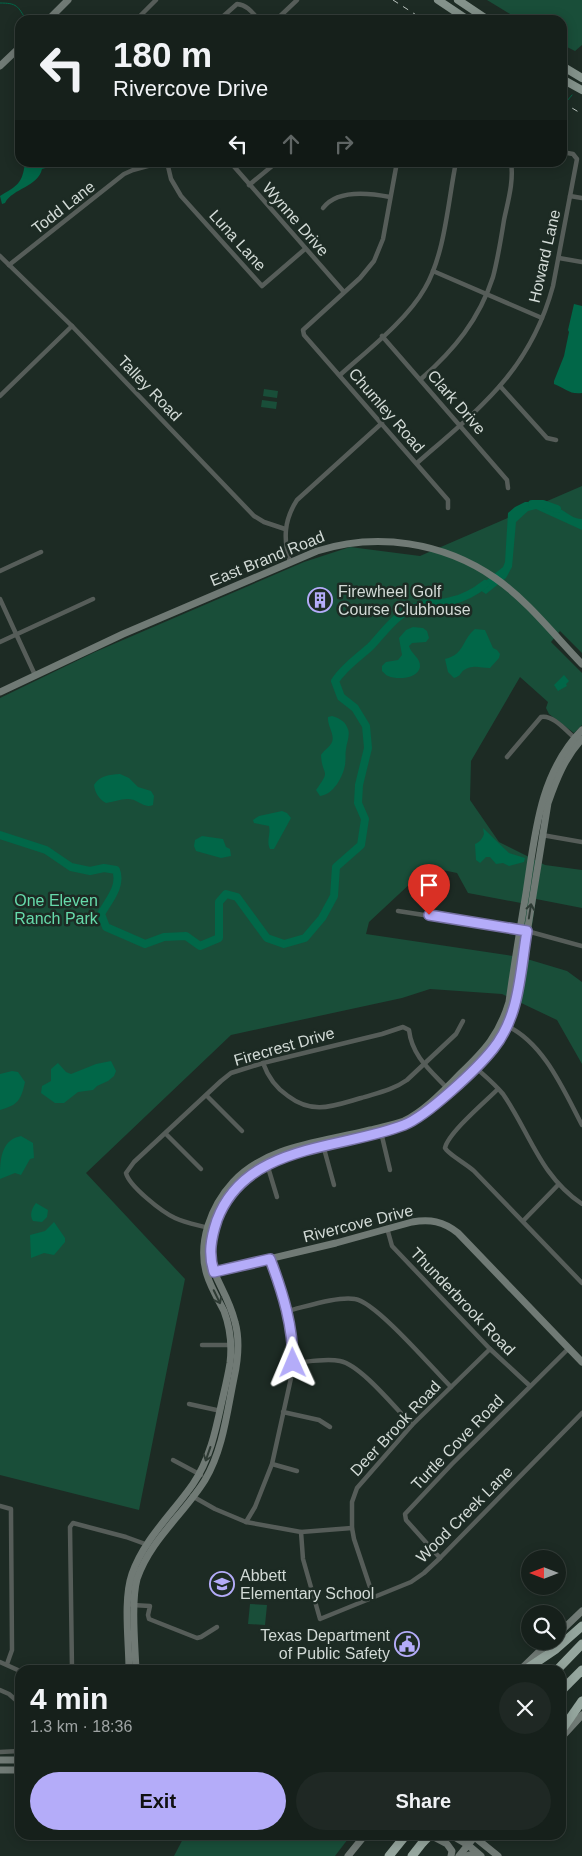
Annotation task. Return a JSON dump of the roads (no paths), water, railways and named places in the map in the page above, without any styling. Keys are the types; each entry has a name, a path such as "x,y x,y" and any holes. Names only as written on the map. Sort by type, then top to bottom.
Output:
{"highway":[{"path":"532,1665 556,1649 582,1626"},
{"path":"562,1665 582,1644"},
{"path":"566,1687 582,1670"},
{"path":"566,1724 582,1701"},
{"path":"389,1856 402,1840"},
{"path":"412,1856 425,1840"}],"main road":[{"path":"438,0 460,15"},
{"path":"458,0 480,15"},
{"path":"567,69 582,78"},
{"path":"567,81 582,90"}],"street":[{"path":"53,15 68,0"},
{"path":"141,15 156,0"},
{"path":"281,15 297,0"},
{"path":"225,15 237,4 243,4 254,15"},
{"path":"0,66 15,52"},
{"name":"Howard Lane","path":"417,463 486,403 521,360 542,318 548,303 559,258 577,159 573,154 567,153"},
{"name":"Todd Lane","path":"9,265 124,174 144,167"},
{"name":"Luna Lane","path":"168,167 171,179 181,196 262,286 305,249"},
{"name":"Wynne Drive","path":"234,167 344,292"},
{"path":"249,185 271,167"},
{"path":"344,292 366,272 377,254 382,239 396,167"},
{"path":"340,375 399,321 425,288 439,252 455,167"},
{"path":"421,379 443,360 457,344 470,326 486,294 500,244 511,182 511,167"},
{"path":"323,208 327,202 334,198 350,194 367,193 390,197"},
{"path":"570,196 582,198"},
{"name":"Talley Road","path":"0,256 72,326 254,516 264,522 286,529"},
{"path":"559,258 582,262"},
{"path":"433,271 542,318"},
{"name":"Chumley Road","path":"344,292 303,330 304,335 448,500 448,508"},
{"path":"0,396 72,326"},
{"name":"Clark Drive","path":"382,336 507,480 508,488"},
{"path":"500,386 547,438 556,440"},
{"path":"290,562 286,549 286,529 290,513 301,495 382,423"},
{"name":"East Brand Road","path":"0,692 123,634 290,562 317,551 352,542 403,543 428,547 456,557 496,578 514,593 582,664"},
{"path":"0,571 41,552"},
{"path":"0,642 93,599"},
{"path":"0,600 35,675"},
{"path":"508,757 541,717 544,716 579,740"},
{"path":"129,1665 132,1605 137,1582 150,1547 203,1476 223,1412 234,1345 203,1246 218,1204 231,1184 249,1168 295,1148 323,1144 380,1130 412,1116 448,1089 492,1051 517,995 523,930 539,834 553,788 565,762 579,740 582,730"},
{"path":"539,834 582,842"},
{"path":"429,915 431,904"},
{"path":"398,911 523,930 582,946"},
{"path":"263,1063 267,1075 280,1090 306,1107 321,1108 398,1086 425,1064 456,1034 463,1021"},
{"path":"505,1025 522,1036 540,1055 561,1086 582,1125"},
{"name":"Firecrest Drive","path":"211,1228 176,1219 167,1214 131,1182 126,1173 134,1162 231,1073 403,1027 409,1030 410,1043 425,1064"},
{"path":"425,1064 448,1089"},
{"path":"474,1066 498,1089 542,1164 558,1185 582,1204"},
{"path":"498,1089 446,1143 446,1150 474,1171 582,1283"},
{"path":"207,1096 242,1131"},
{"path":"380,1130 390,1170"},
{"path":"166,1134 201,1169"},
{"path":"323,1144 334,1185"},
{"path":"266,1161 277,1197"},
{"path":"523,1221 558,1185"},
{"name":"Rivercove Drive","path":"210,1273 336,1243 387,1228 422,1220 437,1221 450,1227 582,1362"},
{"name":"Thunderbrook Road","path":"387,1228 392,1246 490,1349 530,1386"},
{"path":"246,1522 259,1498 272,1464 293,1363 293,1342 287,1311 270,1259"},
{"path":"287,1311 344,1298 360,1300 376,1310 451,1387"},
{"path":"202,1345 234,1345"},
{"name":"Turtle Cove Road","path":"440,1558 406,1520 405,1514 568,1348"},
{"name":"Deer Brook Road","path":"373,1596 352,1528 352,1502 357,1488 412,1425 490,1349"},
{"path":"293,1363 326,1360 346,1363 373,1384 412,1425"},
{"path":"189,1404 223,1412"},
{"path":"283,1412 319,1420 330,1427"},
{"name":"Wood Creek Lane","path":"301,1532 303,1559 320,1619 411,1582 424,1573 582,1413"},
{"path":"174,1460 203,1476"},
{"path":"272,1464 297,1471"},
{"path":"190,1495 217,1510 246,1522 301,1532 352,1528"},
{"path":"0,1506 11,1509 12,1650 7,1664"},
{"path":"72,1665 70,1527 76,1523 126,1537 150,1547"},
{"path":"132,1605 150,1606 149,1618 197,1638 202,1638 217,1627"},
{"path":"132,1605 136,1665"},
{"path":"566,1626 582,1611"},
{"path":"525,1665 541,1650"},
{"path":"0,1662 15,1668"},
{"path":"0,1690 15,1699"},
{"path":"566,1733 582,1715"},
{"path":"0,1752 15,1752"},
{"path":"0,1760 15,1760"},
{"path":"0,1770 15,1770"},
{"path":"348,1856 361,1840"},
{"path":"439,1840 447,1844 452,1851 451,1856"},
{"path":"460,1840 481,1856"},
{"path":"459,1856 471,1840"},
{"path":"479,1840 498,1856"},
{"path":"487,1840 490,1848"},
{"path":"466,1856 474,1854 481,1856"}],"waterway":[{"path":"0,3 16,6 23,15"},
{"path":"567,101 572,95"},
{"path":"532,504 543,504 557,509"},
{"path":"0,835 46,850 71,867 90,871 104,868 116,870 116,887 101,914 106,927 145,944 164,937 186,936 200,946 219,938 219,902 226,894 237,897 267,938 284,944 305,938 322,918 334,896 336,867 361,845 365,819 358,803 359,785 368,748 366,726 355,708 341,697 335,681 347,666 371,646 399,616 424,604 447,602 460,598 485,584"}],"railway":[{"path":"393,0 416,15"},
{"path":"567,105 582,114"}],"place":[{"name":"Firewheel Golf Course Clubhouse","path":"320,600"},
{"name":"Abbett Elementary School","path":"222,1584"},
{"name":"Texas Department of Public Safety","path":"407,1644"}],"park label":[{"name":"One Eleven Ranch Park","path":"56,909"}]}
